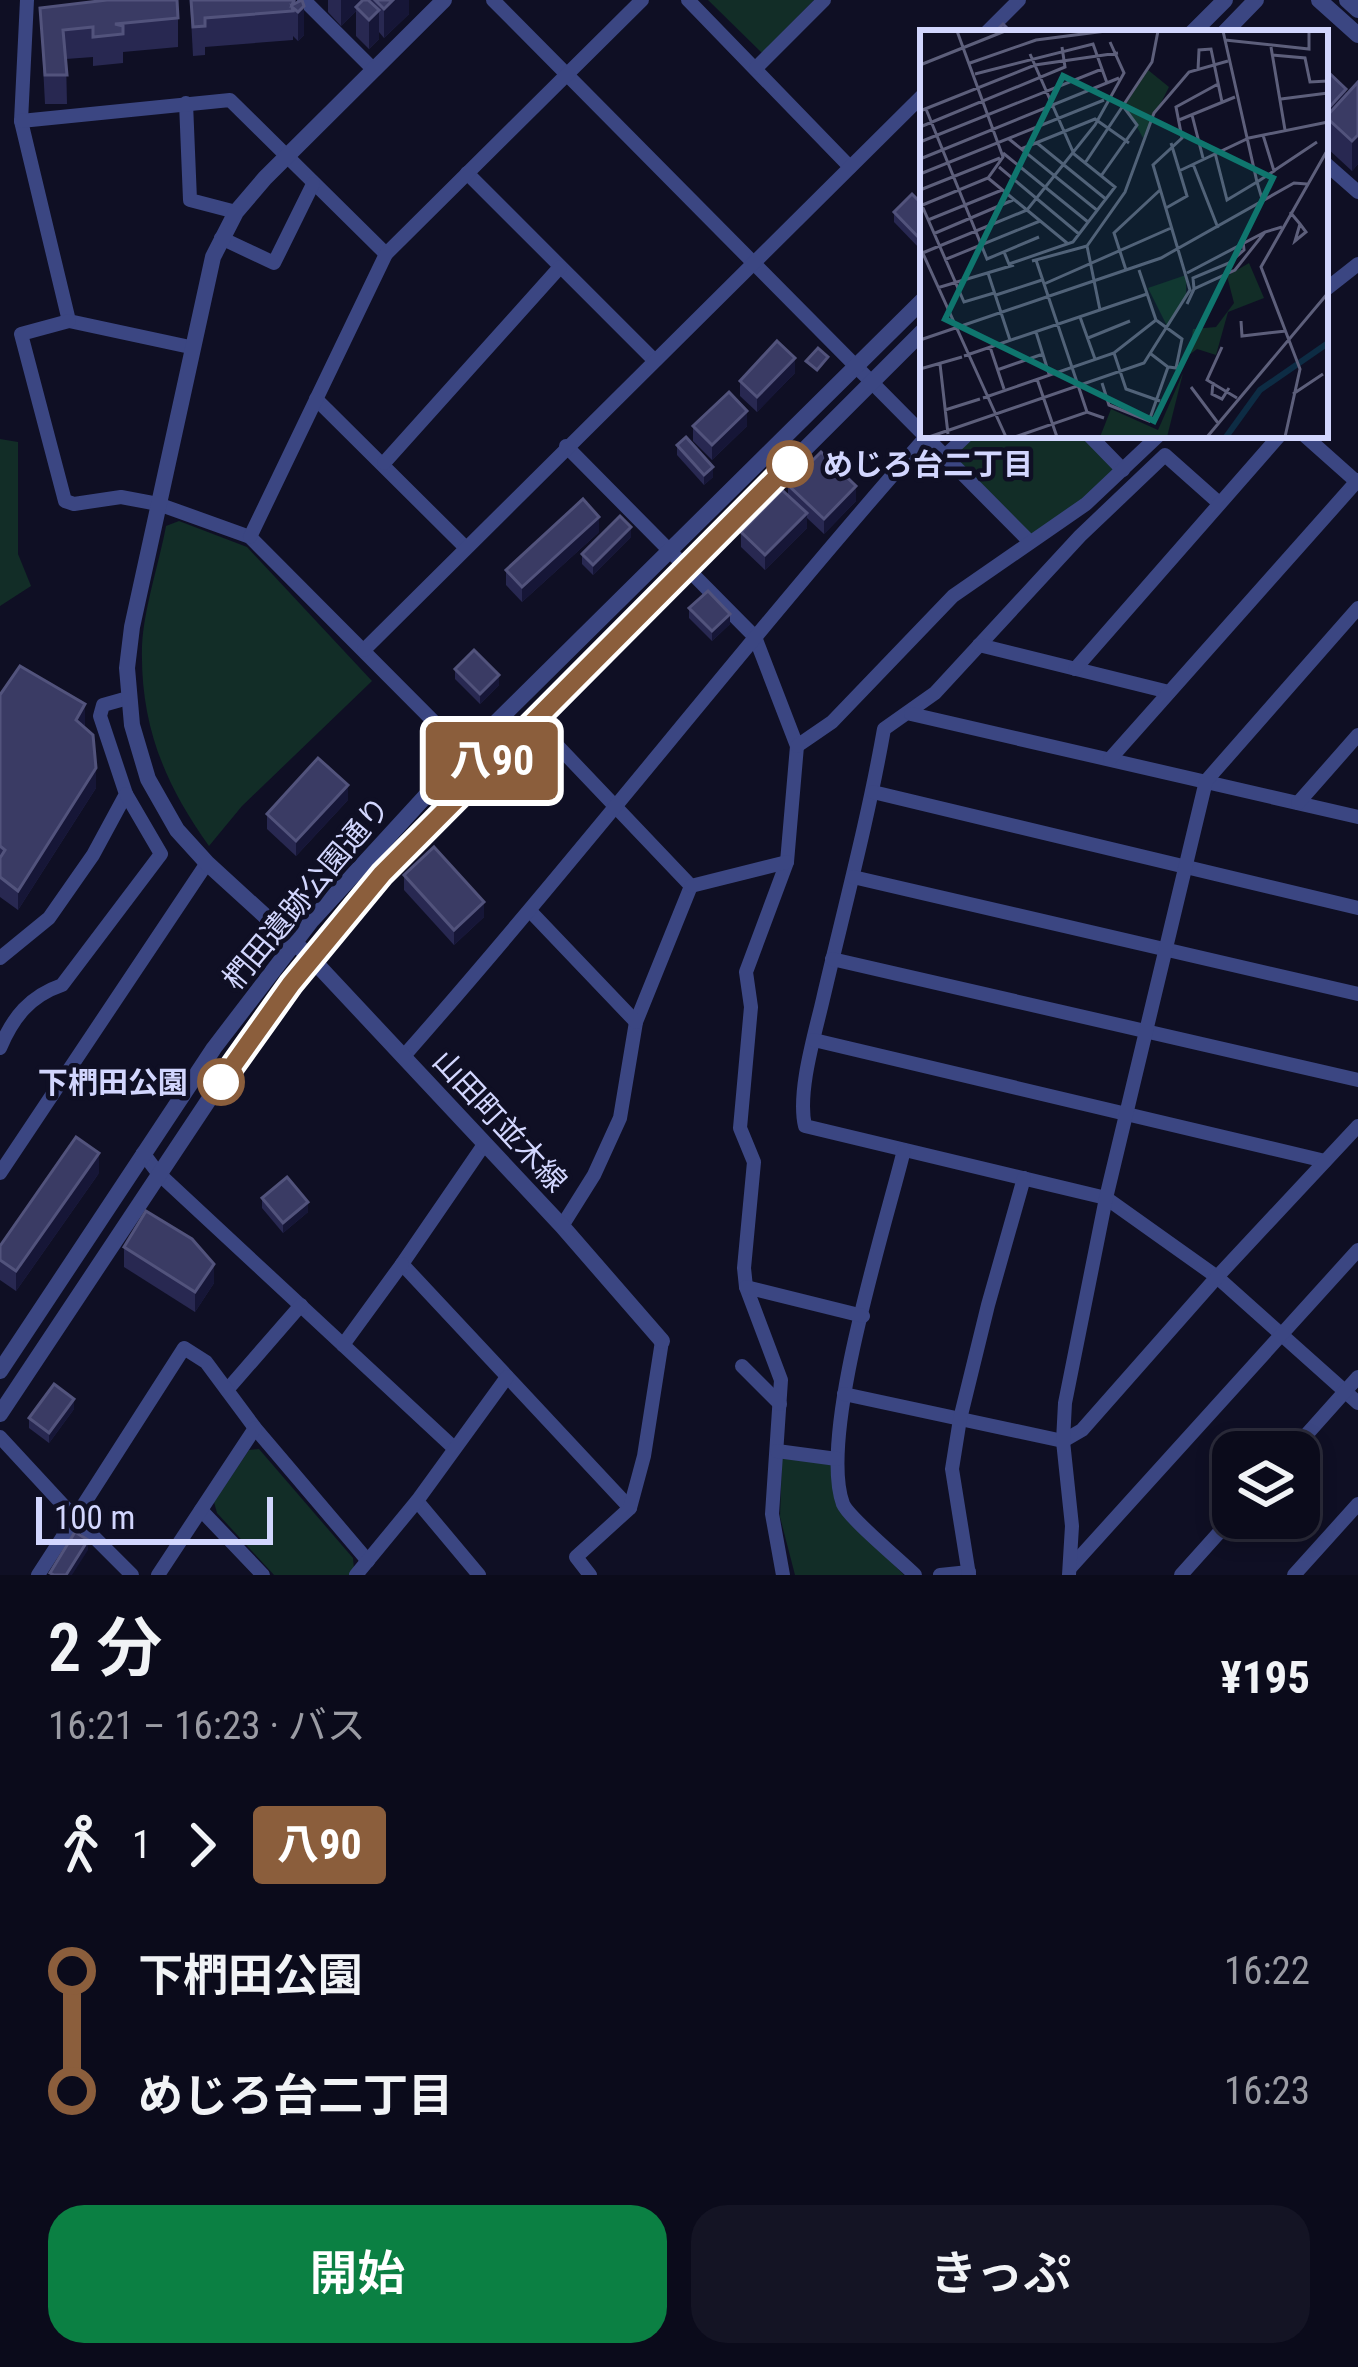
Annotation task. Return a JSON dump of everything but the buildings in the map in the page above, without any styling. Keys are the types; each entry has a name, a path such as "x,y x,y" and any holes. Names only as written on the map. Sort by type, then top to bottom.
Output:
{"street":[{"path":"27,0 21,121 69,321"},
{"path":"304,0 374,70"},
{"name":"山田町並木線","path":"444,0 286,157 236,212 221,238 190,347 130,640 128,698 148,778 177,830 206,863 295,941 562,1226 662,1341"},
{"path":"493,0 920,431"},
{"path":"250,537 386,254 642,0"},
{"path":"688,0 850,167"},
{"path":"756,68 824,0"},
{"path":"989,30 1019,0"},
{"path":"1195,30 1225,0"},
{"path":"1227,30 1256,0"},
{"path":"1319,0 1358,35"},
{"path":"1347,0 1358,10"},
{"path":"364,650 920,98"},
{"path":"21,121 230,100 386,254"},
{"path":"186,104 190,200 236,212"},
{"path":"1328,166 1358,192"},
{"path":"467,173 654,360"},
{"path":"221,238 274,263 313,184"},
{"path":"1328,288 1358,264"},
{"path":"383,463 560,267"},
{"name":"椚田遺跡公園通り","path":"0,1371 214,1048 295,941 382,840 920,303"},
{"path":"190,347 69,321 21,334 62,496 74,504 121,497 158,504 250,537 465,753"},
{"name":"椚田遺跡公園通り","path":"0,1414 158,1173 311,958 382,874 920,334"},
{"path":"316,398 464,546"},
{"path":"403,1057 531,912 921,438"},
{"path":"927,438 1030,542"},
{"path":"946,455 964,438"},
{"path":"1092,438 1123,470"},
{"path":"797,746 832,722 953,596 1086,504 1156,438"},
{"path":"1075,669 1277,438"},
{"path":"1110,759 1358,482 1307,438"},
{"path":"566,446 755,637 797,746 787,862 746,972 752,1007 740,1128 754,1162 746,1287 781,1380 772,1514 783,1575"},
{"path":"1219,503 1165,455 911,714 884,729 814,1040 802,1114 806,1126 1106,1198 1217,1276 1358,1403"},
{"path":"1070,1571 1065,1403 1106,1198 1205,782 1358,608"},
{"path":"979,645 1169,692"},
{"path":"0,1048 13,1018 44,991 62,985 161,854 126,794 100,713 103,705 128,698"},
{"path":"911,714 1358,818"},
{"path":"532,720 691,886"},
{"path":"1298,803 1358,735"},
{"path":"873,792 1358,908"},
{"path":"0,958 49,918 93,855 126,794"},
{"path":"691,886 787,862"},
{"path":"0,1172 206,863"},
{"path":"853,877 1358,994"},
{"path":"562,1226 620,1118 636,1022 691,886"},
{"path":"531,912 636,1022"},
{"path":"832,959 1358,1081"},
{"path":"814,1040 1325,1161"},
{"path":"844,1394 1063,1441 1082,1430 1358,1126"},
{"path":"343,1345 484,1146"},
{"path":"904,1150 844,1394 837,1459 844,1507 915,1575"},
{"path":"143,1153 158,1173 454,1448"},
{"path":"940,1575 969,1574 952,1469 960,1419 1024,1178"},
{"path":"1070,1571 1358,1250"},
{"path":"402,1264 630,1508"},
{"path":"746,1287 863,1316"},
{"path":"226,1390 301,1305"},
{"path":"590,1575 576,1557 630,1508 644,1456 662,1341"},
{"path":"38,1575 184,1348 206,1362 368,1562"},
{"path":"742,1366 780,1404"},
{"path":"356,1575 507,1377"},
{"path":"1310,1431 1358,1377"},
{"path":"158,1575 255,1428"},
{"path":"0,1437 132,1575"},
{"path":"777,1451 837,1459"},
{"path":"416,1501 479,1575"},
{"path":"1294,1575 1358,1504"},
{"path":"201,1510 263,1575"},
{"path":"1181,1575 1213,1539"}],"green space":[{"path":"708,0 814,0 762,53"},
{"path":"964,438 1092,438 1123,470 1030,542 946,455"},
{"path":"0,439 18,442 18,554 31,586 0,606"},
{"path":"179,521 247,547 372,681 242,806 209,846 167,776 150,727 142,674 146,616 166,526"},
{"path":"259,1449 353,1558 350,1575 274,1575 217,1513 214,1502 249,1450"},
{"path":"782,1457 833,1464 839,1510 904,1575 795,1575 780,1517"}],"bus line":[{"name":"八90","path":"221,1082 291,984 382,874 790,464"}],"place":[{"name":"めじろ台二丁目","path":"790,464"},
{"name":"下椚田公園","path":"221,1082"}]}
